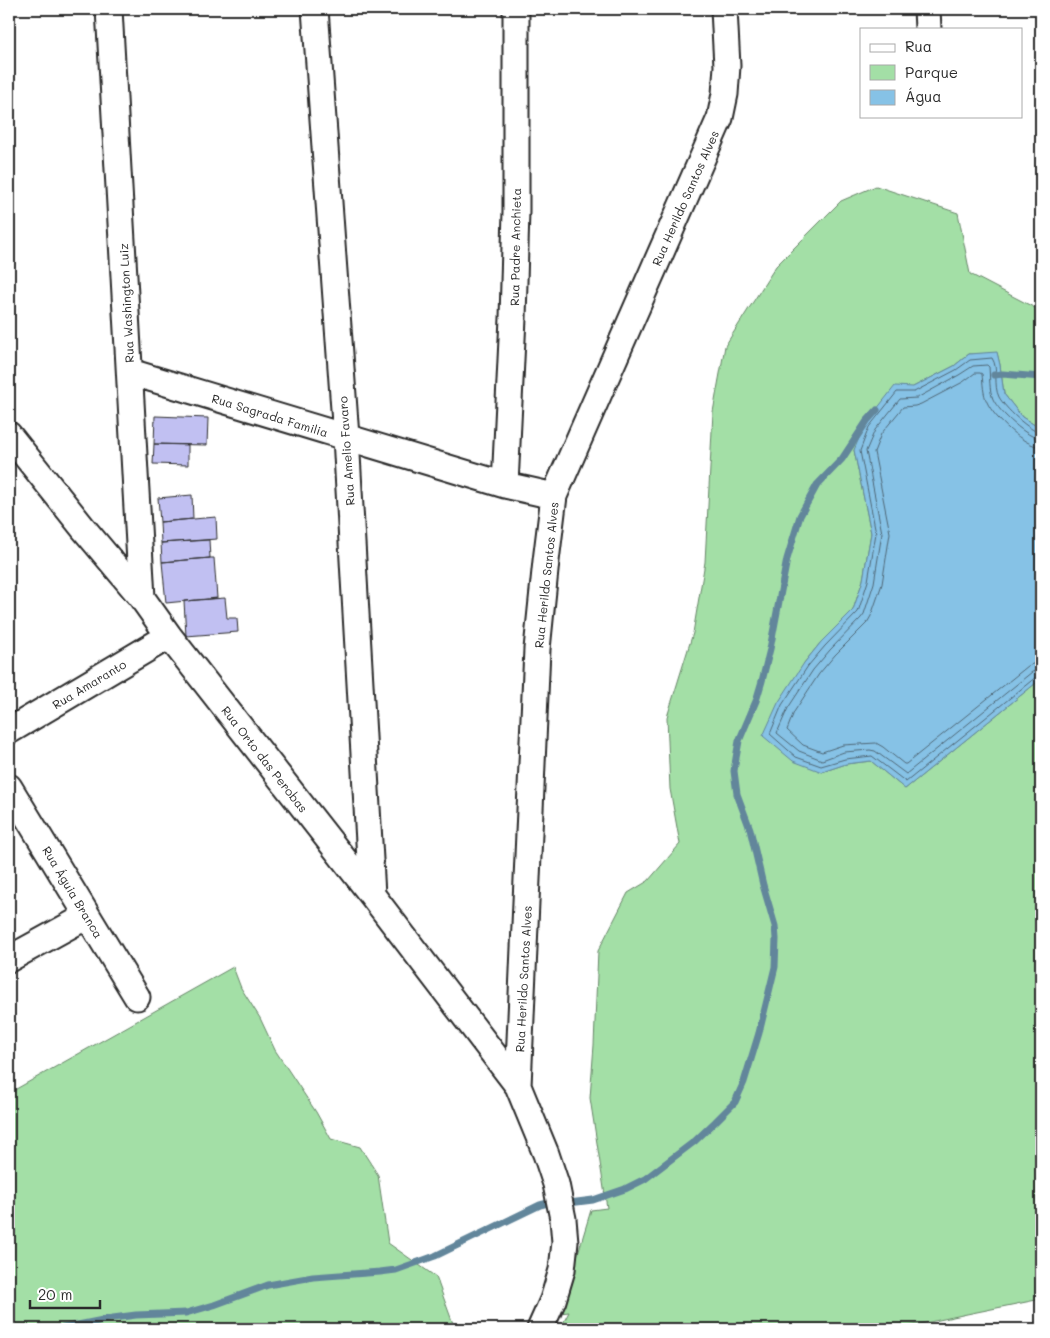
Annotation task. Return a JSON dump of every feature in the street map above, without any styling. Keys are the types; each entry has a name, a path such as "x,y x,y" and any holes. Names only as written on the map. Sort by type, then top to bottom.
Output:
{"street":[{"name":"Rua Washington Luiz","path":"109,9 142,598"},
{"name":"Rua Amelio Favaro","path":"315,9 346,437 372,895"},
{"name":"Rua Padre Anchieta","path":"506,485 516,211 516,9"},
{"name":"Rua Herildo Santos Alves","path":"518,1086 537,649 554,496 720,118 725,94 727,66 724,9"},
{"path":"927,9 928,28"},
{"name":"Rua Sagrada Familia","path":"130,372 506,485 554,496"},
{"name":"Rua Orto das Perobas","path":"9,435 142,598 169,636 372,895 518,1086"},
{"name":"Rua Amaranto","path":"9,731 169,636"},
{"name":"Rua Águia Branca","path":"9,787 137,997"},
{"path":"9,959 87,916"},
{"path":"518,1086 546,1154 556,1184 565,1242 562,1270 554,1300 540,1329"}],"green space":[{"path":"876,186 958,213 970,274 1041,311 1041,429 1022,417 1004,394 997,353 969,354 954,366 913,387 854,450 871,533 863,580 853,610 821,642 804,663 822,772 846,764 871,761 905,789 1041,679 1041,1299 897,1329 560,1329 569,1312 560,1313 591,1210 607,1208 590,1098 598,951 628,893 648,881 680,844 670,789 667,717 693,633 705,562 713,412 725,346 776,266 841,201"},
{"path":"233,967 241,988 260,1018 275,1050 316,1112 331,1139 360,1147 378,1175 388,1243 436,1277 455,1329 9,1329 9,1093"}],"water":[{"path":"997,352 1004,394 1022,417 1041,429 1041,679 905,789 871,761 846,764 822,772 793,761 763,736 778,703 804,663 821,642 853,610 863,580 871,533 854,450 865,424 895,386 913,387 954,366 969,354"}],"building":[{"path":"155,416 208,418 207,445 154,444"},
{"path":"154,444 188,445 188,465 153,464"},
{"path":"192,495 193,519 160,522 158,498"},
{"path":"216,517 217,539 161,543 160,522"},
{"path":"209,540 210,558 162,562 161,543"},
{"path":"214,558 217,598 166,603 162,562"},
{"path":"225,598 227,618 237,618 238,632 186,636 184,601"}],"waterway":[{"path":"994,375 1041,377"},
{"path":"569,1203 593,1200 625,1189 645,1179 695,1141 715,1122 735,1102 744,1082 759,1033 775,967 776,939 775,926 750,829 737,794 734,771 739,741 756,701 762,681 787,559 800,516 817,485 842,459 867,421 877,410"},
{"path":"58,1329 136,1315 186,1313 268,1285 313,1277 396,1270 435,1256 540,1205 552,1202"}]}
